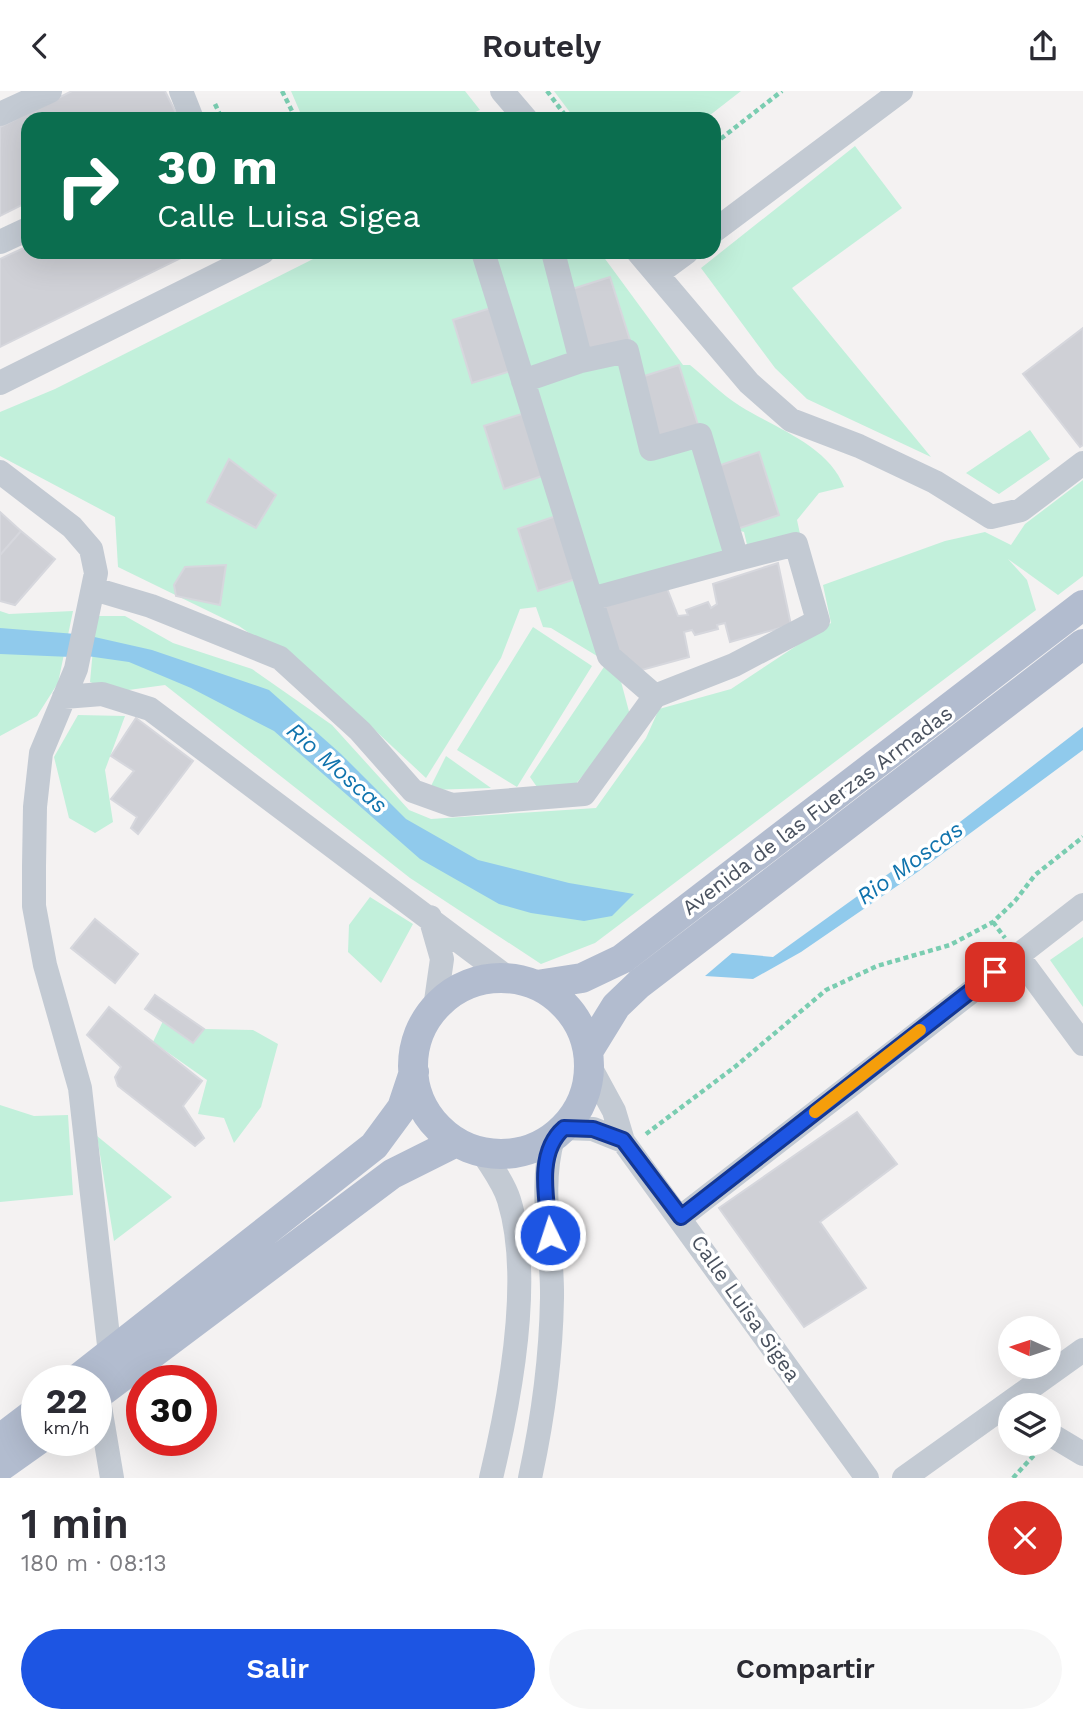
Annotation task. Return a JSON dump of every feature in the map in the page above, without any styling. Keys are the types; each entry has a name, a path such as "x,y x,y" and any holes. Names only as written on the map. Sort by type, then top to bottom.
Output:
{"main road":[{"name":"Avenida de las Fuerzas Armadas","path":"537,985 582,978 622,959 1083,605"},
{"name":"Avenida de las Fuerzas Armadas","path":"589,1057 616,1006 632,990 1083,644"},
{"path":"104,1365 110,1354 374,1146 402,1108 414,1072 418,1038 435,1008 468,985 508,978 537,985 570,1010 589,1057 581,1103 558,1133 512,1154 469,1147 429,1117 418,1095 414,1072"},
{"path":"112,1375 392,1174 469,1147"},
{"path":"0,1439 21,1423"},
{"path":"0,1467 21,1452"}],"street":[{"path":"0,114 50,91"},
{"path":"181,91 189,112"},
{"path":"502,91 520,112"},
{"path":"721,227 901,91"},
{"path":"0,242 21,232"},
{"path":"485,259 609,656 655,696"},
{"path":"555,259 581,361"},
{"path":"644,259 748,383 791,420 859,446 935,482 992,517 1021,510 1083,463"},
{"path":"657,274 677,259"},
{"path":"0,383 228,260"},
{"path":"523,380 581,361 627,351 651,449 700,435 737,559"},
{"path":"0,472 72,527 91,549 96,573 76,669 41,753 35,807 34,906 45,965 80,1088 110,1354"},
{"path":"94,589 151,606 280,658 351,722 413,791 452,805 584,794 655,696 734,665 818,621 796,544 591,599"},
{"path":"64,697 102,694 150,709 508,978"},
{"path":"681,1217 1013,948 1083,905"},
{"path":"430,917 442,959 435,1008"},
{"path":"1013,948 1083,1044"},
{"name":"Calle Luisa Sigea","path":"589,1057 614,1111 635,1137 681,1217 867,1478"},
{"path":"530,1478 546,1394 550,1348 552,1256 546,1160 558,1133 593,1129 635,1137"},
{"path":"469,1147 504,1188 513,1217 518,1299 507,1400 491,1478"},
{"path":"1028,1393 1083,1350"},
{"path":"904,1478 998,1415"},
{"path":"1061,1441 1083,1454"},
{"path":"106,1456 112,1478"}],"path":[{"path":"282,91 292,112"},
{"path":"547,91 563,112"},
{"path":"721,139 782,91"},
{"path":"635,1137 736,1066 826,990 877,966 961,940 993,922 1015,901 1035,875 1083,837"},
{"path":"993,922 1013,948"},
{"path":"1013,1478 1033,1456"}],"green space":[{"path":"291,91 465,91 480,110 475,112 300,112"},
{"path":"554,91 741,91 714,112 570,112"},
{"path":"855,146 902,208 792,288 931,457 807,399 775,368 701,268 712,259 721,259 721,252"},
{"path":"313,259 605,259 683,365 690,365 733,402 814,449 837,473 844,487 819,493 797,520 800,534 748,549 744,532 734,529 737,559 605,593 597,656 551,628 543,627 536,607 520,609 501,658 426,778 332,690 239,626 118,567 115,517 0,456 0,412 55,389","holes":["679,366 699,428 639,378"]},
{"path":"1030,430 1050,459 999,494 966,473"},
{"path":"1083,480 1083,576 1058,595 1008,559 1027,580 1036,610 595,943 541,964 410,878 165,685 114,692 90,682 96,616 125,616 173,643 252,669 332,725 409,810 431,819 596,808 646,738 659,709 731,689 831,623 823,585 945,541 985,532 1011,545 1025,524"},
{"path":"0,611 9,614 73,611 58,683 37,716 0,736"},
{"path":"533,627 592,666 517,787 457,750"},
{"path":"608,661 619,674 631,719 574,786 537,787 530,777"},
{"path":"78,715 125,716 105,770 113,822 95,833 69,818 54,757"},
{"path":"446,756 491,788 429,790"},
{"path":"370,897 413,924 381,983 348,952 349,925"},
{"path":"1083,937 1083,1007 1050,960"},
{"path":"163,1021 193,1043 204,1029 253,1030 278,1044 261,1107 234,1143 224,1118 198,1114 207,1080 153,1042"},
{"path":"0,1105 34,1116 68,1115 73,1195 0,1202"},
{"path":"97,1136 172,1197 114,1241"}],"water":[{"path":"0,628 76,634 71,657 0,654"},
{"name":"Rio Moscas","path":"90,636 152,650 269,690 341,754 406,819 478,860 569,883 634,894 612,916 584,921 531,913 499,904 420,859 274,731 191,688 129,662 87,656"},
{"name":"Rio Moscas","path":"1083,727 1083,750 919,871 801,952 753,979 705,976 732,953 773,957 956,825"}],"building":[{"path":"72,91 165,91 176,112 30,112"},
{"path":"21,116 21,206 0,216 0,127"},
{"path":"21,249 21,259 179,259 0,347 0,259"},
{"path":"610,277 630,340 586,354 566,291"},
{"path":"497,306 517,369 472,383 453,320"},
{"path":"1083,328 1083,445 1080,447 1023,374"},
{"path":"679,365 699,428 655,442 635,379"},
{"path":"528,412 548,474 504,489 484,426"},
{"path":"759,452 779,515 734,530 715,467"},
{"path":"229,459 276,495 256,528 207,502"},
{"path":"0,512 21,531 0,555"},
{"path":"562,514 582,577 538,591 518,529"},
{"path":"21,531 55,559 15,605 0,601 0,555"},
{"path":"778,563 791,625 730,642 725,623 717,625 718,629 695,635 692,630 684,632 689,657 638,671 620,659 603,604 666,586 678,616 688,615 686,610 708,602 711,608 717,604 713,584"},
{"path":"226,565 220,605 176,596 174,585 185,567"},
{"path":"136,718 193,761 138,834 131,828 137,817 111,799 134,771 111,756"},
{"path":"95,919 138,954 115,983 71,948"},
{"path":"155,995 204,1029 193,1043 145,1009"},
{"path":"109,1007 202,1081 183,1106 204,1138 195,1146 118,1086 115,1077 121,1067 87,1035"},
{"path":"857,1112 897,1164 820,1222 866,1288 804,1327 719,1208"}],"slow traffic":[{"path":"815,1112 920,1030"}],"route":[{"path":"550,1235 546,1160 553,1138 564,1128 584,1127 623,1140 681,1217 995,972"}]}
